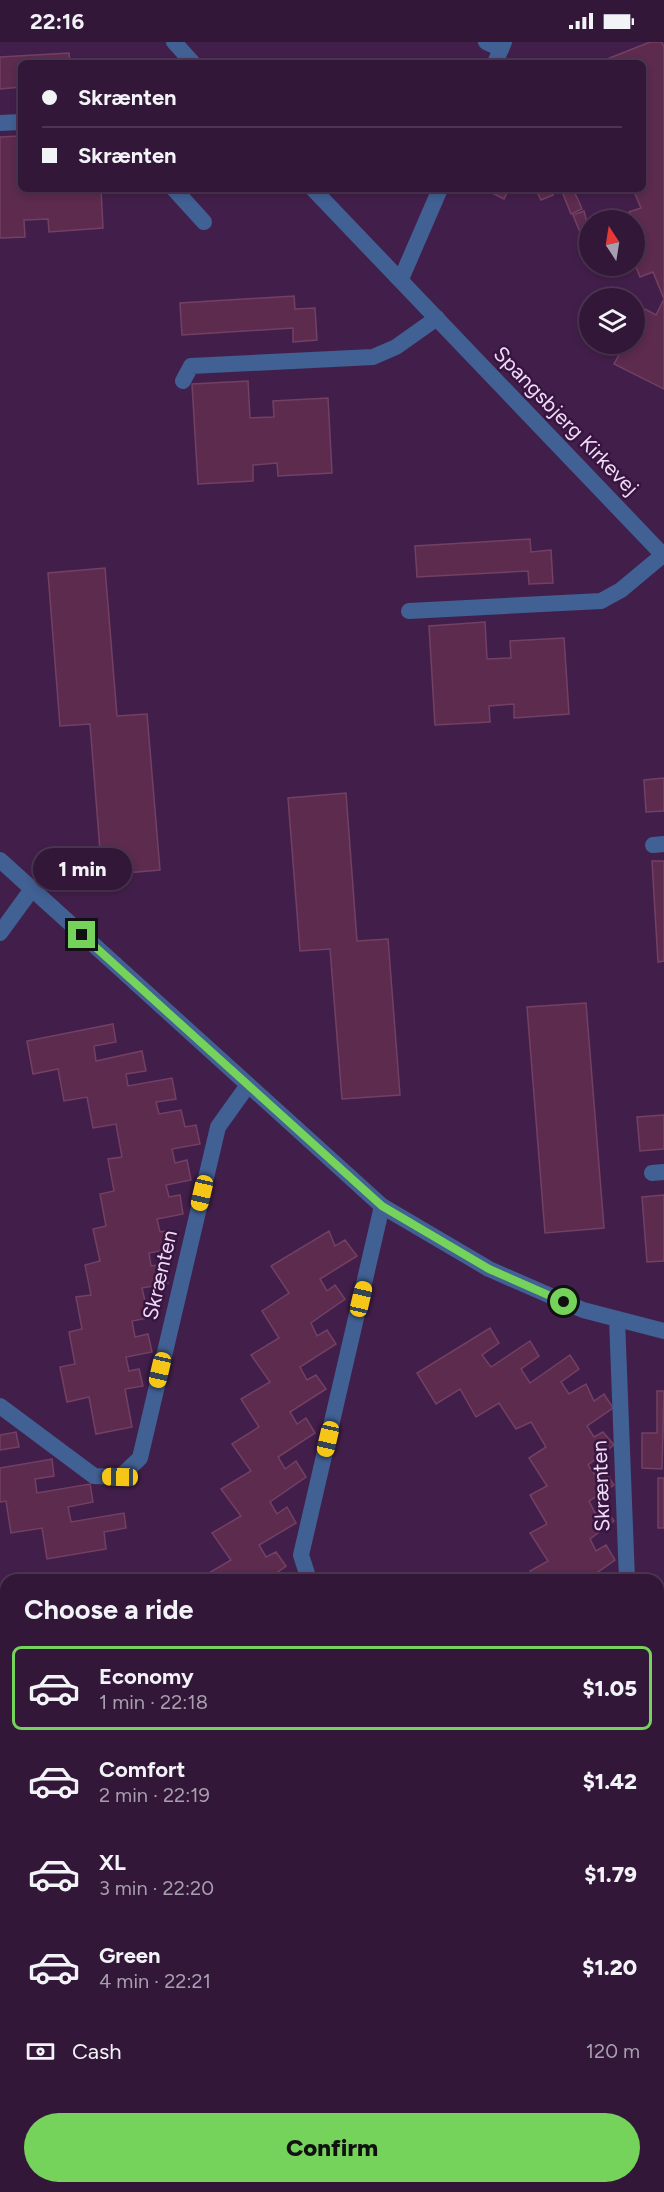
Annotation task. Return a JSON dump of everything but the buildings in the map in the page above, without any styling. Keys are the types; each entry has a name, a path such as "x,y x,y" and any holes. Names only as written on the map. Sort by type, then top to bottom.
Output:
{"street":[{"path":"174,42 190,60"},
{"path":"0,123 18,122"},
{"path":"177,192 204,222"},
{"name":"Spangsbjerg Kirkevej","path":"316,192 664,556 621,590 601,601 409,611"},
{"path":"401,279 439,192"},
{"path":"183,381 191,366 374,357 396,347 437,318"},
{"path":"0,860 382,1206 489,1269 584,1310 664,1331"},
{"path":"0,933 32,889"},
{"name":"Skrænten","path":"0,1406 94,1476 120,1477 140,1458 218,1127 248,1084"},
{"path":"307,1574 301,1555 382,1206"},
{"name":"Skrænten","path":"617,1319 627,1574"}],"route":[{"path":"82,935 382,1206 489,1269 564,1302"}]}
